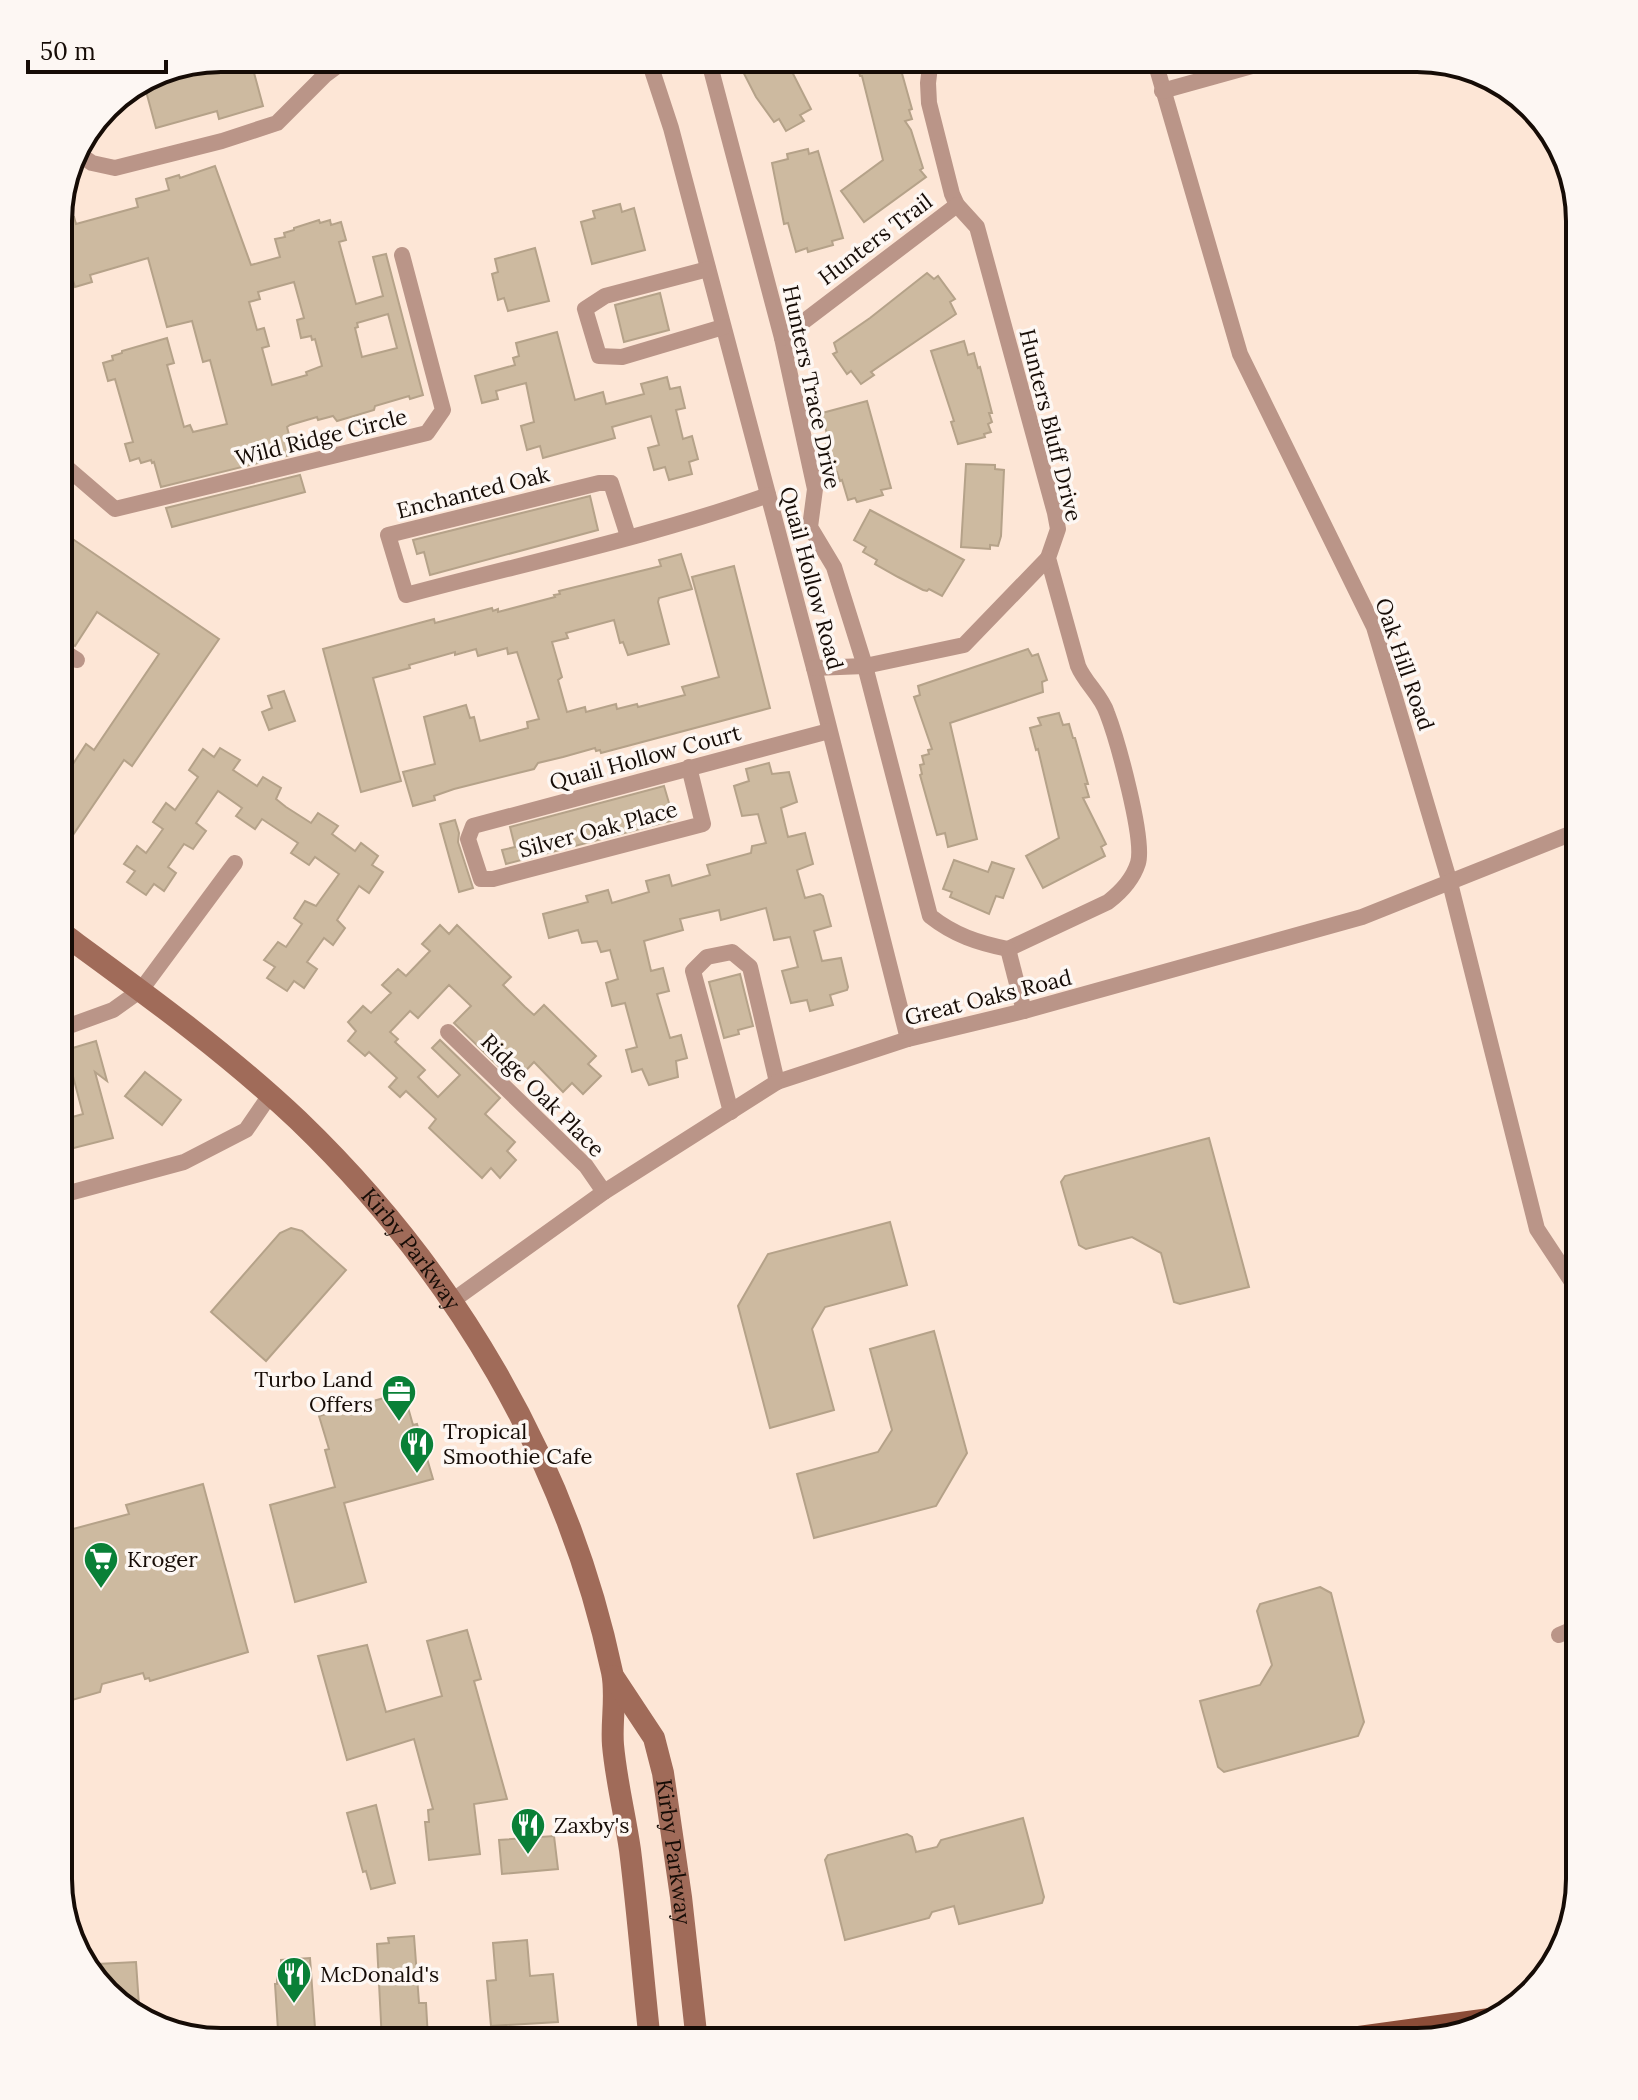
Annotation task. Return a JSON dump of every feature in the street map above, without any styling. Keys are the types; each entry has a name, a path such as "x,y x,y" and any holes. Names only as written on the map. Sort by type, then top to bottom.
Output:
{"main road":[{"name":"Kirby Parkway","path":"72,940 141,990 270,1095 356,1180 452,1301 498,1372 554,1486 584,1566 613,1676 613,1744 630,1849 649,2028"},
{"name":"Kirby Parkway","path":"613,1676 654,1738 663,1773 695,2028"}],"street":[{"path":"85,159 115,168 222,141 277,123 329,72"},
{"name":"Quail Hollow Road","path":"653,72 671,128 814,668 908,1039"},
{"name":"Hunters Trace Drive","path":"712,72 782,338 815,489 810,527 834,567 865,666 930,916 948,930 1008,949"},
{"name":"Hunters Bluff Drive","path":"929,72 929,103 957,205 977,227 1055,513 1058,529 1048,558 1078,666 1107,711 1140,847 1138,863 1121,892 1108,902 1008,949"},
{"name":"Oak Hill Road","path":"1157,72 1240,354 1374,627 1450,883 1537,1229 1566,1273"},
{"path":"1162,91 1231,72"},
{"name":"Hunters Trail","path":"782,338 957,205"},
{"name":"Wild Ridge Circle","path":"72,472 115,509 427,433 443,410 402,255"},
{"path":"708,269 605,296 585,309 599,356 622,357 723,327"},
{"name":"Enchanted Oak","path":"628,536 611,483 599,483 388,535 406,595 628,536 725,510 768,495"},
{"path":"814,668 865,666 964,645 1048,558"},
{"path":"72,657 77,660"},
{"name":"Quail Hollow Court","path":"493,879 481,879 468,839 473,826 829,731"},
{"name":"Silver Oak Place","path":"493,879 703,824 689,767"},
{"name":"Great Oaks Road","path":"452,1301 604,1192 777,1082 908,1039 1024,1011 1362,917 1566,836"},
{"path":"72,1025 113,1010 141,990 235,863"},
{"path":"1008,949 1024,1011"},
{"path":"731,1112 693,971 707,957 732,952 750,967 777,1082"},
{"name":"Ridge Oak Place","path":"448,1032 586,1166 604,1192"},
{"path":"72,1192 184,1162 246,1130 270,1095"},
{"path":"1559,1635 1566,1632"}],"building":[{"path":"254,72 263,106 219,119 217,111 156,128 146,92 164,83 202,73"},
{"path":"743,72 792,72 811,109 800,115 804,121 786,131 779,119 774,122"},
{"path":"859,72 902,72 912,109 909,110 912,119 905,121 923,168 920,170 926,177 864,222 841,191 883,160"},
{"path":"808,149 809,154 818,151 843,238 832,241 833,245 796,252 788,223 784,224 772,163 788,159 787,154"},
{"path":"215,166 251,265 280,257 275,239 285,237 284,233 294,228 319,220 320,223 330,220 331,225 341,222 346,240 339,242 356,304 383,296 373,257 386,254 423,395 375,406 374,410 337,421 333,416 318,420 317,417 290,425 287,427 294,454 161,487 154,462 141,463 139,458 130,461 125,444 133,442 115,379 108,381 103,363 113,360 112,356 122,351 167,338 174,363 167,365 184,427 190,425 193,432 227,424 210,360 203,362 192,321 167,327 148,258 90,275 92,282 75,287 72,277 72,218 76,224 138,207 136,199 169,190 166,179 179,175 180,178","holes":["294,282 304,318 297,320 301,338 311,336 312,340 315,339 322,366 306,372 307,375 272,385 262,348 269,346 264,328 257,330 249,302 260,299 258,292","388,314 397,348 362,357 355,328 358,327 357,323"]},
{"path":"620,204 622,212 634,208 645,250 592,264 581,222 595,218 593,211"},
{"path":"535,248 549,301 508,311 504,298 498,300 492,274 498,272 495,259"},
{"path":"927,273 934,279 938,276 955,299 950,302 956,314 871,372 874,375 861,384 851,371 847,374 833,354 837,352 834,343"},
{"path":"660,293 669,330 624,342 615,305"},
{"path":"557,332 575,400 603,392 606,404 644,394 641,384 667,377 670,389 680,387 685,408 676,410 683,439 692,436 698,459 689,462 692,474 669,480 665,467 654,470 648,448 659,445 651,416 612,427 615,438 543,458 540,446 527,450 521,426 534,422 526,383 496,391 498,399 482,403 475,376 515,365 513,358 519,356 516,343"},
{"path":"964,341 968,355 974,353 980,367 992,422 988,424 991,432 984,434 985,437 958,444 951,422 954,421 931,351"},
{"path":"867,401 891,488 881,490 883,495 857,502 855,498 848,500 842,480 837,472 834,473 822,413"},
{"path":"966,464 995,465 995,469 1004,470 1001,536 998,546 990,545 990,549 961,547"},
{"path":"300,475 305,492 172,527 166,508"},
{"path":"590,496 598,530 430,575 424,552 417,554 413,540"},
{"path":"870,510 964,560 942,596 898,577 875,564 877,560 863,552 866,547 854,540"},
{"path":"72,539 219,639 132,766 124,760 72,836 72,766 86,744 94,750 159,654 97,612 75,646 72,644"},
{"path":"681,554 692,589 659,598 658,602 669,644 628,655 623,642 620,643 614,620 566,633 568,638 552,642 562,677 558,680 567,712 585,707 586,712 616,704 617,709 637,704 638,707 685,695 682,687 719,677 692,577 734,566 770,708 601,753 595,748 538,763 534,769 454,789 434,796 435,800 413,806 403,772 435,764 424,717 466,705 470,718 474,717 480,741 528,728 527,722 539,719 517,652 508,654 507,648 478,656 476,649 455,655 455,652 373,678 401,781 361,792 323,649 434,619 435,623 492,608 493,611 498,609 498,612 555,597 560,594 559,591 661,566 659,560"},
{"path":"1028,649 1032,656 1038,654 1047,680 1042,682 1043,692 950,723 977,839 948,847 945,833 937,835 920,775 920,765 924,764 922,756 932,749 914,697 920,695 918,686"},
{"path":"284,691 295,721 269,730 262,712 272,708 268,696"},
{"path":"1059,713 1063,725 1069,724 1075,738 1088,784 1085,784 1089,797 1083,798 1106,844 1101,847 1105,856 1043,888 1026,856 1059,838 1030,728 1041,725 1038,718"},
{"path":"220,748 240,760 233,770 257,786 263,777 281,788 276,799 286,807 311,823 318,813 338,826 332,834 355,851 361,843 378,856 372,865 383,872 369,893 359,886 337,920 345,928 333,945 324,938 307,962 317,969 304,988 294,981 287,991 267,978 275,967 264,960 278,942 286,947 302,924 294,918 305,901 316,906 339,874 315,857 309,865 291,853 298,843 262,819 255,829 236,816 242,808 218,791 196,823 206,831 193,849 184,844 168,867 176,873 164,891 154,884 146,895 127,882 135,871 124,864 137,846 146,853 163,829 153,822 166,803 175,810 198,777 189,770 203,749 214,757"},
{"path":"769,763 772,774 789,772 797,802 781,808 788,837 805,833 813,864 797,870 805,898 823,896 831,926 814,931 822,961 841,958 847,990 830,995 833,1005 810,1011 807,1000 791,1003 782,971 798,967 790,937 774,940 766,908 721,920 719,910 680,919 683,930 644,941 651,971 663,968 669,991 657,994 670,1038 681,1035 687,1058 676,1061 678,1077 649,1085 642,1069 632,1072 626,1050 637,1047 625,1003 612,1006 606,983 618,979 610,950 601,952 597,941 582,943 578,930 549,938 543,914 588,902 586,896 608,890 612,903 649,892 646,881 669,875 672,886 710,875 707,865 751,853 752,846 766,843 758,814 742,816 734,786 749,781 746,769"},
{"path":"664,786 674,820 506,864 502,850 515,847 510,827"},
{"path":"455,820 458,842 473,888 459,892 440,824"},
{"path":"954,860 988,872 992,862 1014,869 1003,898 996,896 989,914 950,897 952,892 943,889"},
{"path":"440,925 449,934 457,925 511,977 503,985 534,1015 544,1005 596,1056 588,1064 601,1076 583,1094 572,1083 563,1092 534,1062 515,1082 454,1023 471,1006 449,985 418,1018 410,1011 390,1032 398,1039 395,1042 425,1070 418,1077 438,1097 460,1075 432,1048 440,1040 500,1098 485,1114 515,1142 507,1151 516,1160 500,1178 491,1168 482,1178 429,1128 436,1119 406,1091 400,1097 389,1087 397,1078 369,1052 365,1056 348,1041 356,1031 348,1022 363,1006 371,1013 391,993 382,985 398,969 406,976 430,951 422,944"},
{"path":"740,974 753,1026 724,1038 709,982"},
{"path":"96,1041 107,1081 95,1072 113,1138 72,1148 72,1117 83,1114 72,1073 72,1048"},
{"path":"145,1072 181,1100 162,1125 125,1096"},
{"path":"1209,1138 1249,1287 1180,1304 1174,1302 1161,1253 1132,1237 1086,1249 1079,1245 1061,1182 1065,1176"},
{"path":"890,1222 907,1285 825,1307 812,1329 834,1410 770,1428 738,1306 768,1254"},
{"path":"291,1228 302,1231 346,1270 266,1361 211,1312 280,1233"},
{"path":"934,1331 967,1453 936,1506 814,1538 797,1474 878,1452 892,1430 870,1349"},
{"path":"403,1390 413,1425 417,1424 433,1479 344,1503 366,1582 295,1602 270,1505 335,1487 325,1450 329,1449 319,1416"},
{"path":"203,1484 248,1652 150,1681 149,1678 145,1679 143,1673 102,1684 100,1692 72,1700 72,1529 129,1514 126,1505"},
{"path":"1320,1587 1331,1593 1364,1722 1358,1736 1224,1772 1218,1767 1200,1701 1260,1685 1272,1665 1257,1611 1260,1604"},
{"path":"467,1630 481,1679 474,1681 507,1799 474,1804 480,1854 429,1860 425,1822 429,1822 428,1810 433,1809 414,1739 347,1760 318,1656 367,1645 386,1712 442,1696 427,1641"},
{"path":"376,1805 395,1883 371,1889 366,1871 363,1872 347,1813"},
{"path":"1023,1818 1044,1897 1042,1903 959,1924 954,1906 932,1912 929,1918 845,1940 825,1860 828,1855 907,1834 912,1837 916,1852 937,1847 941,1840"},
{"name":"Zaxby's","path":"554,1836 558,1869 502,1874 499,1840"},
{"path":"414,1936 419,2003 426,2003 427,2028 381,2028 377,1944 389,1943 388,1938"},
{"path":"527,1940 530,1976 553,1974 558,2022 491,2026 487,1981 496,1980 493,1943"},
{"path":"310,1958 315,2028 278,2028 275,1984 277,1977 282,1977 281,1960"},
{"path":"136,1962 139,2004 123,1991 99,1964"}],"place":[{"name":"Turbo Land Offers","path":"399,1423"},
{"name":"Tropical Smoothie Cafe","path":"417,1475"},
{"name":"Kroger","path":"101,1590"},
{"name":"Zaxby's","path":"528,1856"},
{"name":"McDonald's","path":"294,2005"}]}
